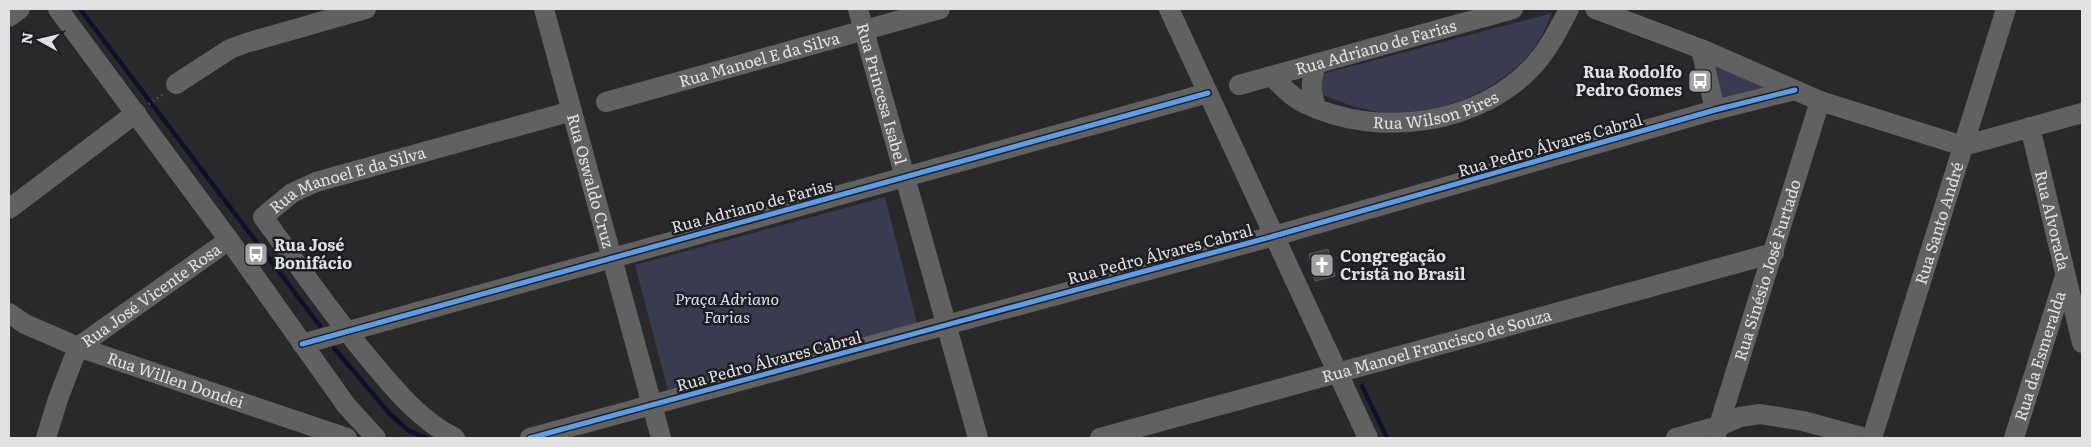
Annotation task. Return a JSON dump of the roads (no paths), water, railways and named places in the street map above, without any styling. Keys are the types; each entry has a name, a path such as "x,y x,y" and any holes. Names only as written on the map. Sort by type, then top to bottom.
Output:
{"street":[{"path":"9,17 20,9"},
{"path":"58,9 229,240 346,405 376,438"},
{"path":"176,84 230,49 366,9"},
{"name":"Rua Oswaldo Cruz","path":"544,9 661,438"},
{"name":"Rua Princesa Isabel","path":"858,9 948,325 978,438"},
{"name":"Rua Manoel E da Silva","path":"606,102 940,9"},
{"path":"1169,9 1368,438"},
{"name":"Rua Adriano de Farias","path":"1239,85 1512,9"},
{"name":"Rua Wilson Pires","path":"1271,76 1294,97 1317,109 1364,121 1387,122 1435,118 1472,107 1508,87 1534,65 1547,48 1569,9"},
{"path":"1595,9 1700,48 1820,101 1963,146 2082,113"},
{"name":"Rua Santo André","path":"1872,438 2006,9"},
{"path":"1700,48 1715,110"},
{"path":"1317,63 1312,74 1311,89 1317,109"},
{"name":"Rua Pedro Álvares Cabral","path":"530,438 1274,236 1715,110 1795,90"},
{"name":"Rua Adriano de Farias","path":"302,344 1208,93"},
{"name":"Rua Sinésio José Furtado","path":"1717,432 1820,101"},
{"name":"Rua Manoel E da Silva","path":"346,332 263,216 292,193 316,182 572,111"},
{"path":"9,209 136,113"},
{"name":"Rua Alvorada","path":"2030,128 2082,343"},
{"name":"Rua José Vicente Rosa","path":"46,438 58,398 78,347 229,240"},
{"name":"Rua Manoel Francisco de Souza","path":"1100,438 1774,253"},
{"name":"Rua da Esmeralda","path":"2014,438 2066,274"},
{"name":"Rua Willen Dondei","path":"9,313 25,324 78,347 348,438"},
{"path":"346,332 412,408 434,426 455,438"},
{"path":"1676,438 1717,432 1740,417 1760,414 1802,421 1865,438"},
{"path":"1129,430 1150,438"}],"waterway":[{"path":"80,9 320,326"},
{"path":"334,348 390,414 409,431 427,438"},
{"path":"1362,386 1387,438"}],"place":[{"name":"Rua Rodolfo Pedro Gomes","path":"1700,81"},
{"name":"Rua José Bonifácio","path":"256,254"},
{"name":"Congregação Cristã no Brasil","path":"1322,265"}],"park label":[{"name":"Praça Adriano Farias","path":"727,308"}]}
